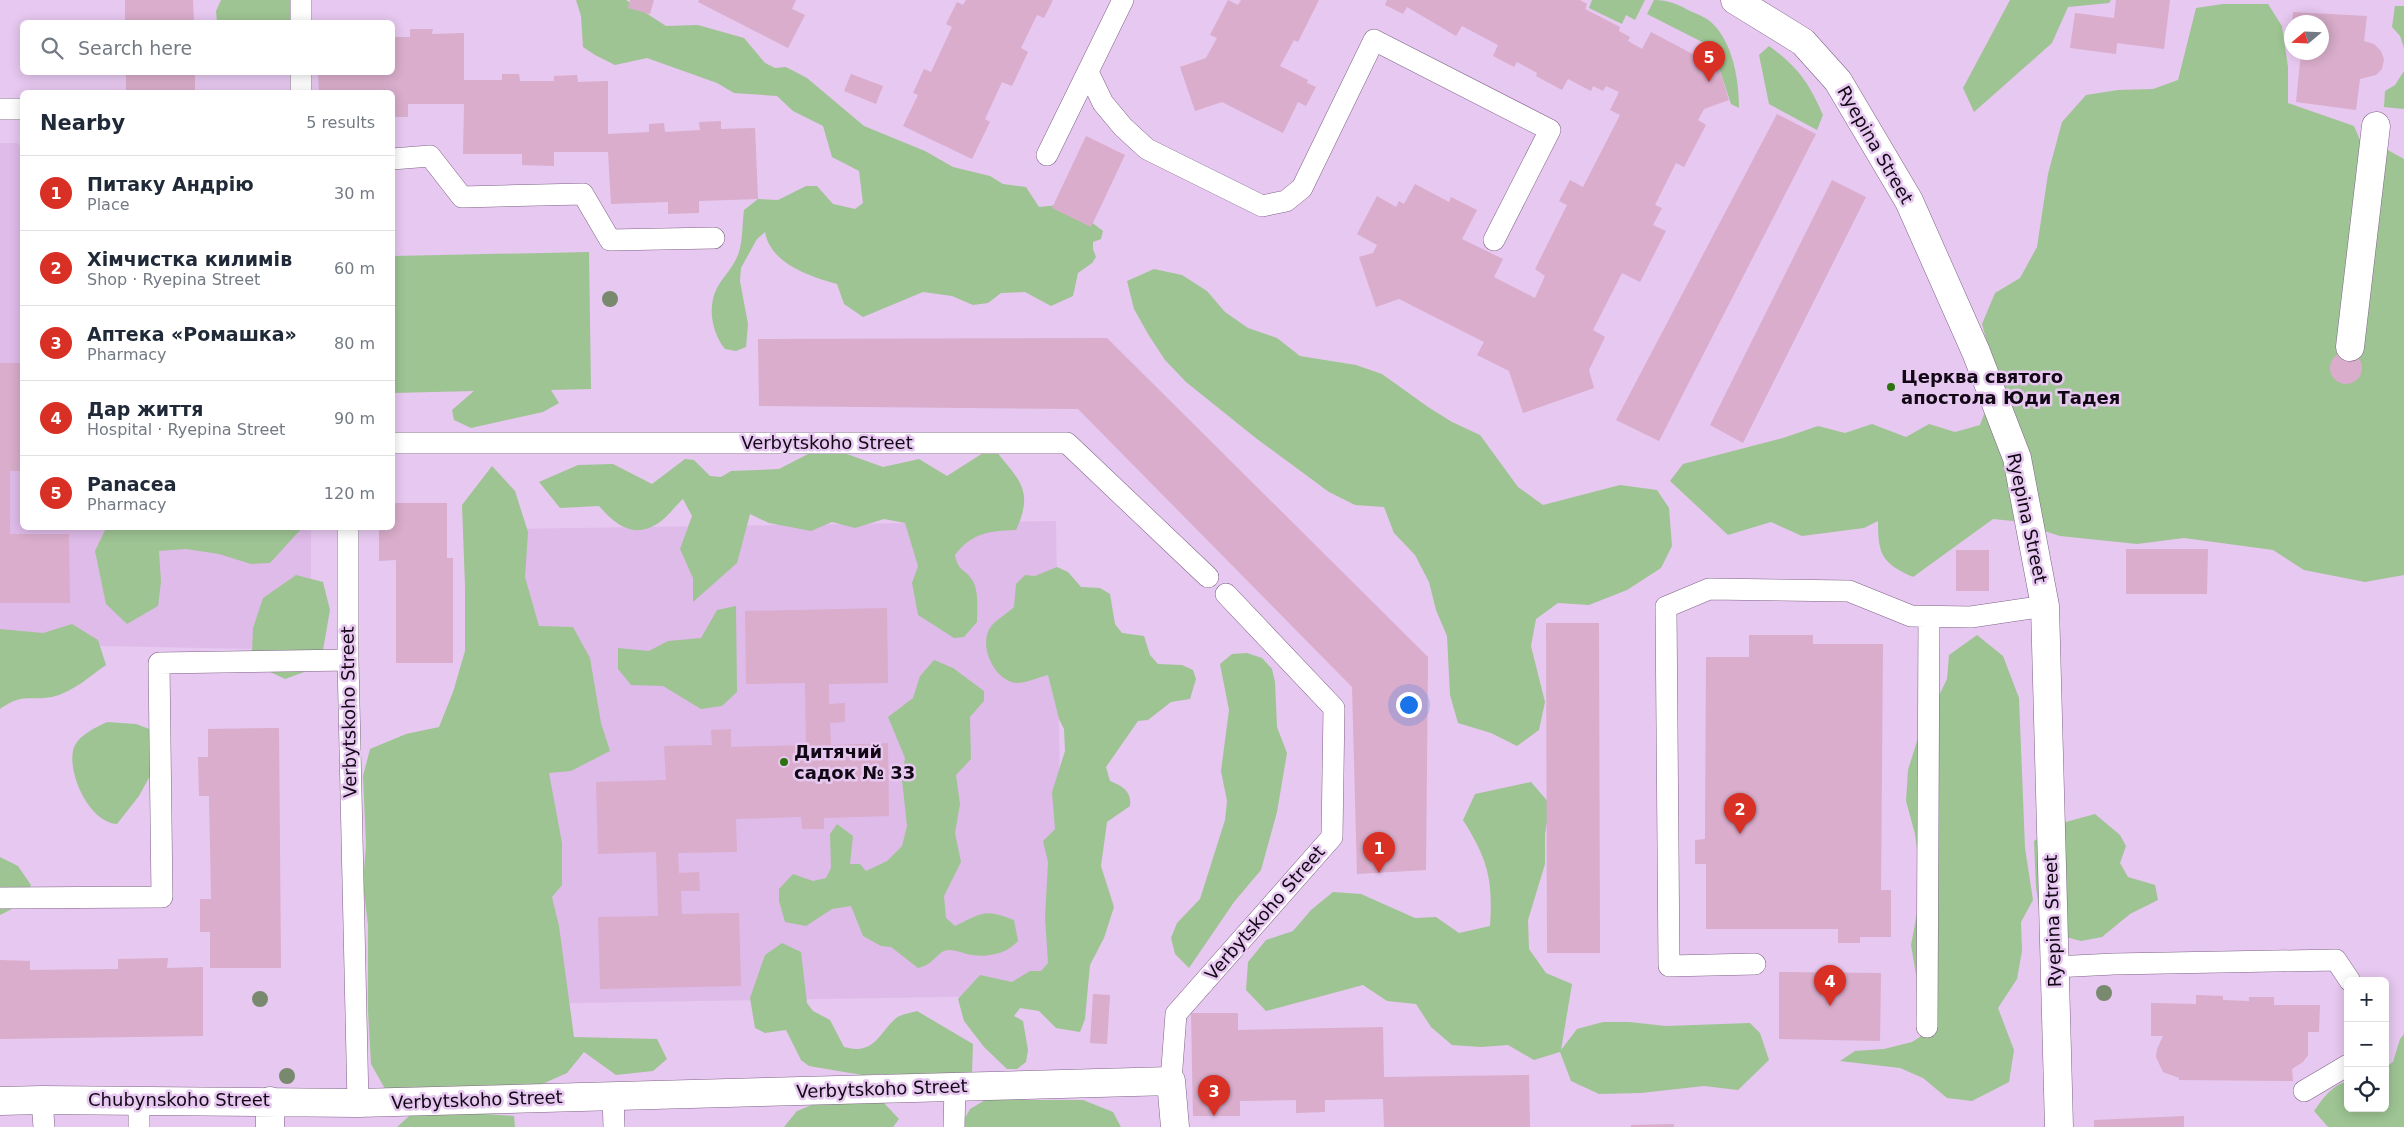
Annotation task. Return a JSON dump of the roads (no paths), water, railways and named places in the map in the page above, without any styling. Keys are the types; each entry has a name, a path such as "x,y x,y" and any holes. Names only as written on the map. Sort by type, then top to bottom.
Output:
{"street":[{"name":"Ryepina Street","path":"1735,0 1803,42 1838,81 1909,201 1976,352 2017,458 2045,606 2059,1127"},
{"path":"2350,347 2376,126"},
{"name":"Verbytskoho Street","path":"358,1103 1171,1081 1175,1127"},
{"name":"Chubynskoho Street","path":"0,1101 139,1100 270,1114 358,1103"}],"lane":[{"path":"301,0 301,20"},
{"path":"1047,155 1123,0"},
{"path":"1088,72 1103,102 1123,127 1148,149 1262,206 1286,201 1302,188 1374,40 1550,130 1494,240"},
{"path":"301,75 301,90"},
{"path":"0,109 20,109"},
{"path":"395,159 430,156 462,197 583,194 610,240 714,238"},
{"name":"Verbytskoho Street","path":"395,443 1067,443 1208,577"},
{"name":"Verbytskoho Street","path":"348,530 348,660 358,1103"},
{"path":"1755,964 1669,966 1666,607 1709,589 1849,592 1911,616 1971,617 2045,606"},
{"name":"Verbytskoho Street","path":"1171,1081 1176,1014 1332,837 1334,708 1226,594"},
{"path":"1926,1027 1929,616"},
{"path":"0,898 162,897 159,663 348,660"},
{"path":"2054,967 2114,964 2336,960 2347,977"},
{"path":"2304,1090 2344,1067"},
{"path":"954,1127 955,1087"},
{"path":"613,1096 614,1127"},
{"path":"42,1100 44,1127"},
{"path":"139,1100 139,1127"}],"place":[{"name":"Panacea","path":"1709,82"},
{"name":"Церква святого апостола Юди Тадея","path":"1891,387"},
{"name":"Дитячий садок № 33","path":"784,762"},
{"name":"Хімчистка килимів","path":"1740,834"},
{"name":"Питаку Андрію","path":"1379,873"},
{"name":"Дар життя","path":"1830,1006"},
{"name":"Аптека «Ромашка»","path":"1214,1116"}]}
